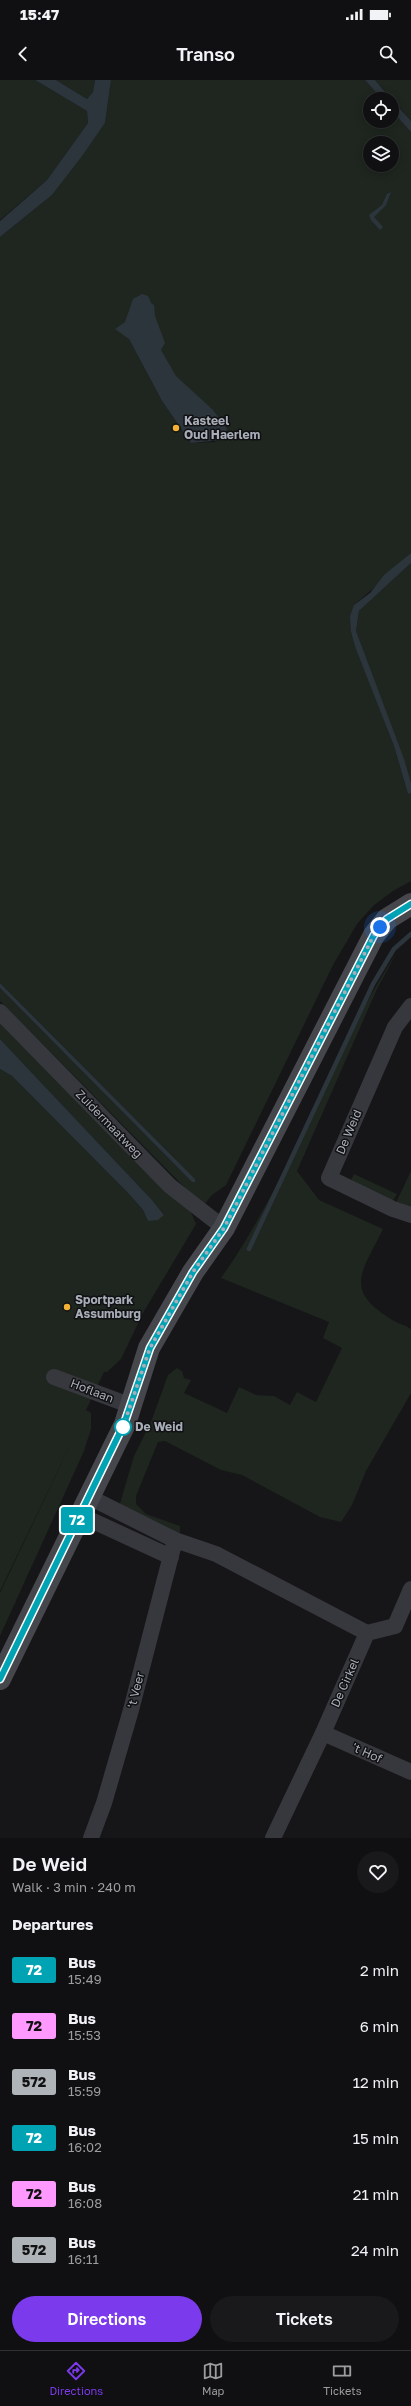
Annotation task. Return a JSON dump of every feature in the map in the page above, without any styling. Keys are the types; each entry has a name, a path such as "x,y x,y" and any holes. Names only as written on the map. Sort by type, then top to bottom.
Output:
{"main road":[{"name":"Hoflaan","path":"0,1679 124,1424 129,1405 150,1348 193,1272 224,1228 374,935 387,919 411,904"}],"street":[{"name":"De Weid","path":"411,1006 395,1027 329,1178 393,1209 411,1215"},
{"name":"Zuidermaatweg","path":"0,1012 170,1186 224,1228"},
{"name":"Hoflaan","path":"54,1377 129,1405"},
{"path":"84,1506 216,1554 367,1632 396,1626 411,1589"},
{"path":"84,1506 171,1558"},
{"name":"'t Veer","path":"91,1838 104,1804 125,1732 175,1540"},
{"name":"De Cirkel","path":"323,1733 367,1632"},
{"path":"273,1838 323,1733"},
{"name":"'t Hof","path":"323,1733 411,1772"}],"shaded area":[{"path":"0,80 35,80 87,111 88,123 47,180 0,220"},
{"path":"35,80 56,80 87,99 93,92 95,80 111,80 105,123 52,195 0,237 0,221 47,180 88,123 87,111"},
{"path":"56,80 95,80 93,92 87,99"},
{"path":"111,80 365,80 376,92 363,92 363,128 399,128 399,119 411,132 411,553 369,593 354,605 351,632 394,746 408,794 411,793 411,881 393,891 374,905 357,924 333,965 226,1185 212,1195 203,1206 0,1001 0,988 192,1182 195,1182 195,1179 0,983 0,237 52,195 105,123","holes":["129,339 176,376 195,395 216,442 191,443 162,401"]},
{"path":"365,80 375,80 385,92 376,92"},
{"path":"375,80 411,80 411,121 399,107 399,92 386,92"},
{"path":"399,108 411,121 411,132 399,119"},
{"path":"391,192 386,205 374,217 383,227 380,230 371,220 369,215 382,205 387,194"},
{"path":"142,294 148,296 151,303 154,305 155,316 165,343 161,350 176,376 213,410 227,429 222,440 191,443 162,401 129,339 115,329 125,322 133,299"},
{"path":"411,553 411,563 359,611 356,631 404,759 411,783 411,793 408,794 394,746 356,649 351,632 350,616 354,605 370,593 384,575"},
{"path":"411,563 411,783 356,631 359,611"},
{"path":"397,952 377,989 297,1171 319,1200 383,1229 364,1269 361,1280 362,1290 367,1300 378,1310 394,1321 411,1329 411,1393 366,1471 352,1505 341,1522 320,1517 242,1475 221,1470 165,1441 158,1442 136,1496 136,1504 146,1514 180,1526 180,1535 119,1507 134,1456 151,1422 168,1375 177,1368 182,1371 184,1378 191,1380 184,1393 227,1413 239,1387 256,1395 274,1396 290,1405 297,1392 316,1402 342,1348 323,1338 329,1322 221,1278 269,1199 351,1032"},
{"path":"0,983 195,1179 195,1182 192,1182 0,988"},
{"name":"Sportpark Assumburg","path":"0,1018 190,1210 196,1224 143,1313 121,1359 107,1372 104,1372 86,1410 91,1413 91,1429 84,1451 0,1636 0,1593 74,1437 0,1591 0,1069 12,1076 129,1194 143,1210 148,1221 164,1215 152,1200 0,1039"},
{"path":"0,1039 152,1200 164,1215 158,1220 148,1221 143,1210 129,1194 12,1076 0,1069"},
{"path":"411,1171 411,1215 393,1209"},
{"path":"354,1174 397,1194 392,1202 350,1182"}],"waterway":[{"path":"249,1249 373,984 394,949 411,934"}],"bus line":[{"name":"72","path":"0,1679 124,1424 129,1405 150,1348 193,1272 224,1228 374,935 387,919 411,904"}],"place":[{"name":"Kasteel Oud Haerlem","path":"176,428"},
{"name":"Sportpark Assumburg","path":"67,1307"},
{"name":"De Weid","path":"123,1427"}],"route":[{"path":"123,1427 129,1405 150,1348 193,1272 224,1228 374,935 380,927"}]}
